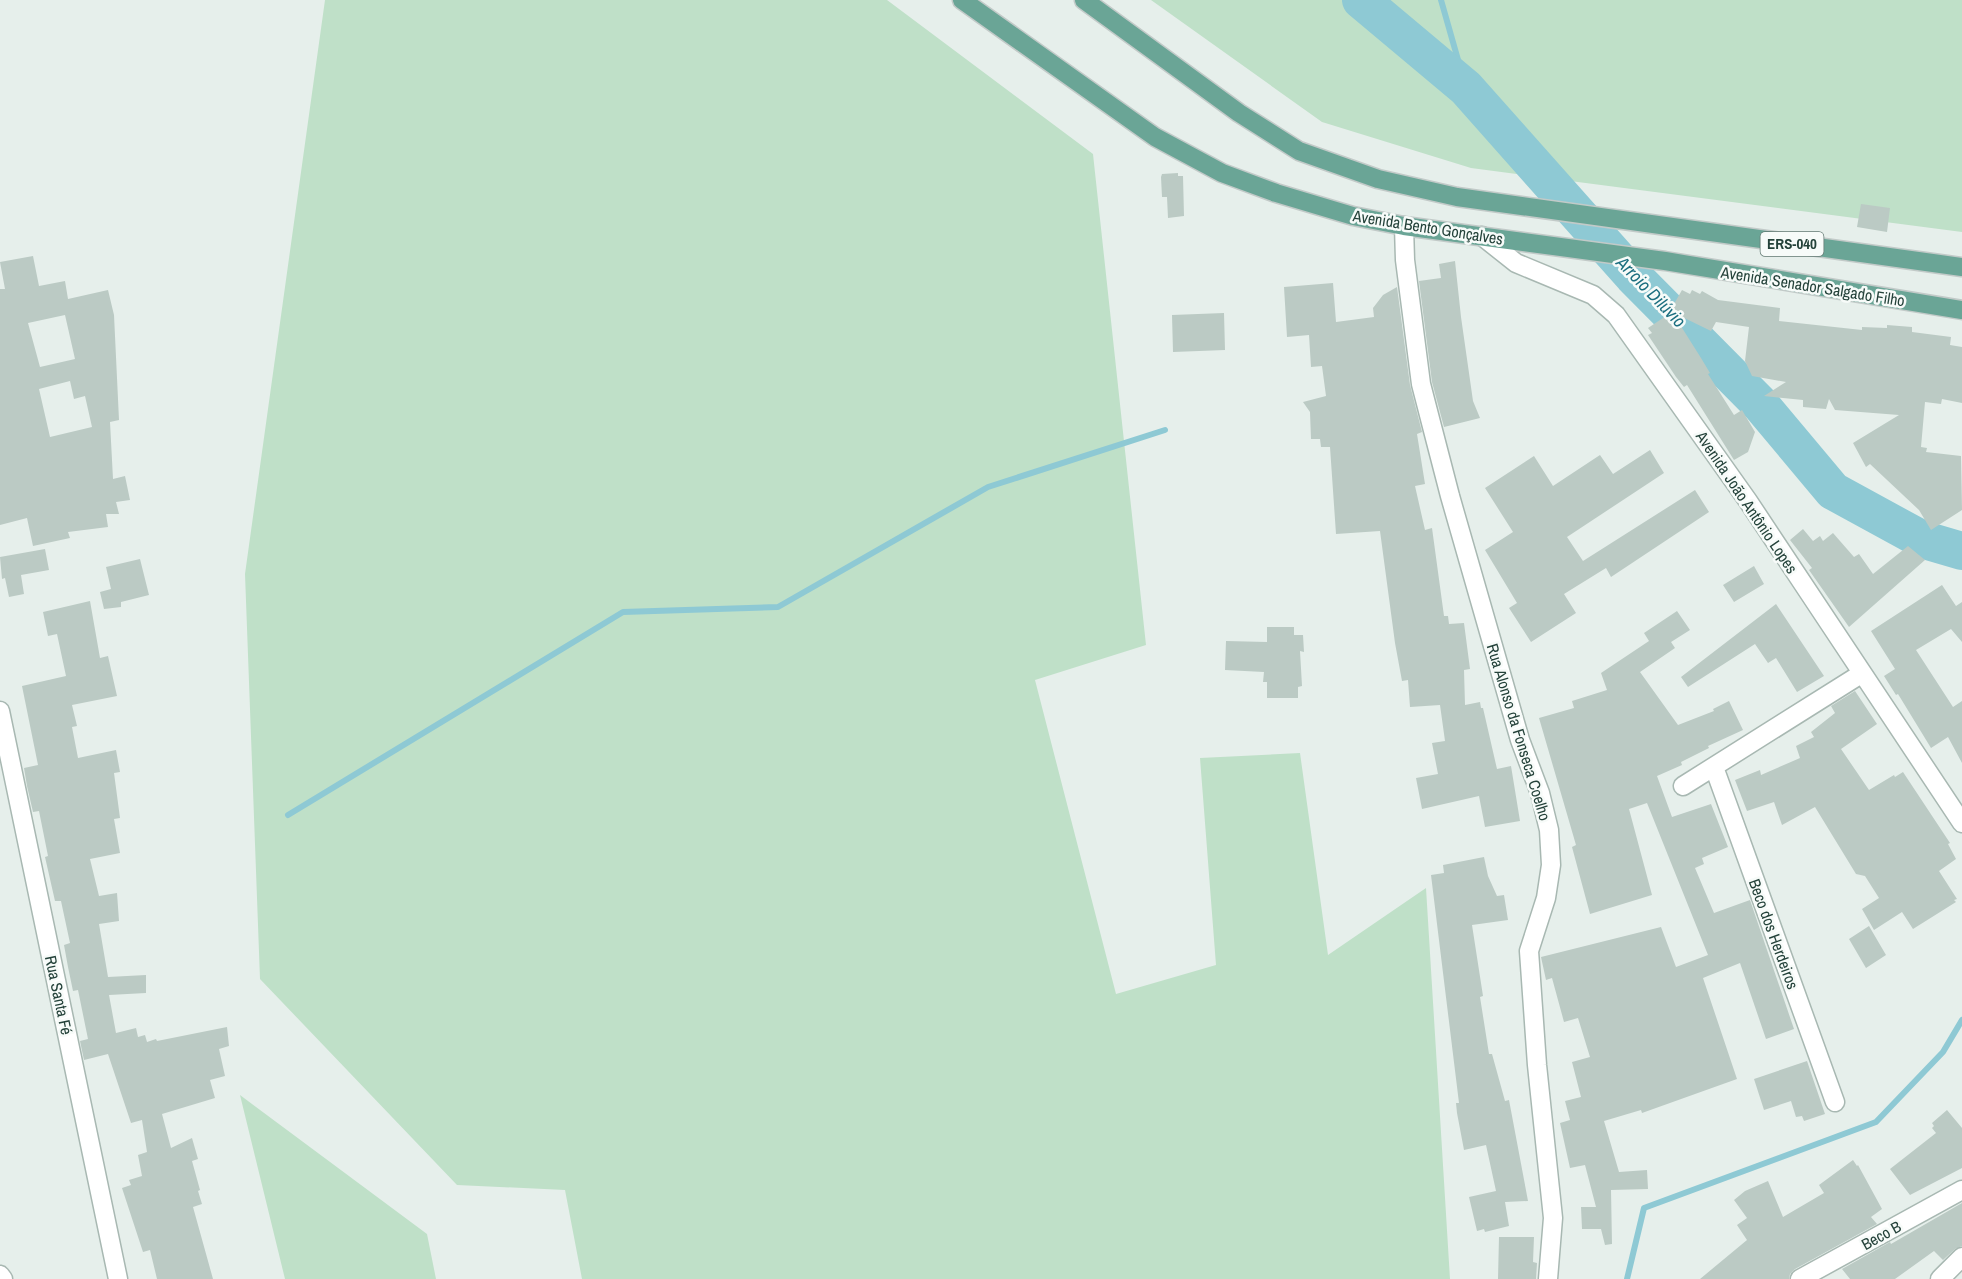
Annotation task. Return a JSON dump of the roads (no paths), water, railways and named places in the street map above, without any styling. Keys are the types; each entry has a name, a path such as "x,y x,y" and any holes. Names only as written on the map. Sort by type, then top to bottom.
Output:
{"main road":[{"name":"Avenida Bento Gonçalves","path":"962,0 1155,137 1222,173 1353,216 1404,226 1665,261"},
{"name":"ERS-040","path":"1084,0 1239,113 1299,151 1377,179 1456,196 1962,267"},
{"name":"Avenida Senador Salgado Filho","path":"1665,261 1962,310"}],"street":[{"name":"Rua Alonso da Fonseca Coelho","path":"1404,226 1405,260 1421,384 1450,496 1520,740 1540,793 1549,830 1551,865 1546,898 1529,951 1537,1065 1553,1218 1548,1279"},
{"name":"Avenida João Antônio Lopes","path":"1482,236 1516,263 1593,295 1616,315 1748,501 1962,823"},
{"path":"1683,786 1861,674"},
{"name":"Rua Santa Fé","path":"0,711 118,1279"},
{"name":"Beco dos Herdeiros","path":"1714,767 1835,1102"},
{"name":"Beco B","path":"1800,1279 1962,1190"},
{"path":"1940,1279 1962,1257"},
{"path":"0,1275 3,1279"}],"waterway":[{"name":"Arroio Dilúvio","path":"1361,0 1466,88 1633,276 1761,405 1833,491 1921,539 1962,551"},
{"path":"1441,0 1466,88"},
{"path":"288,815 623,612 778,607 988,487 1165,430"},
{"path":"1627,1279 1644,1208 1876,1122 1943,1052 1962,1020"}]}
